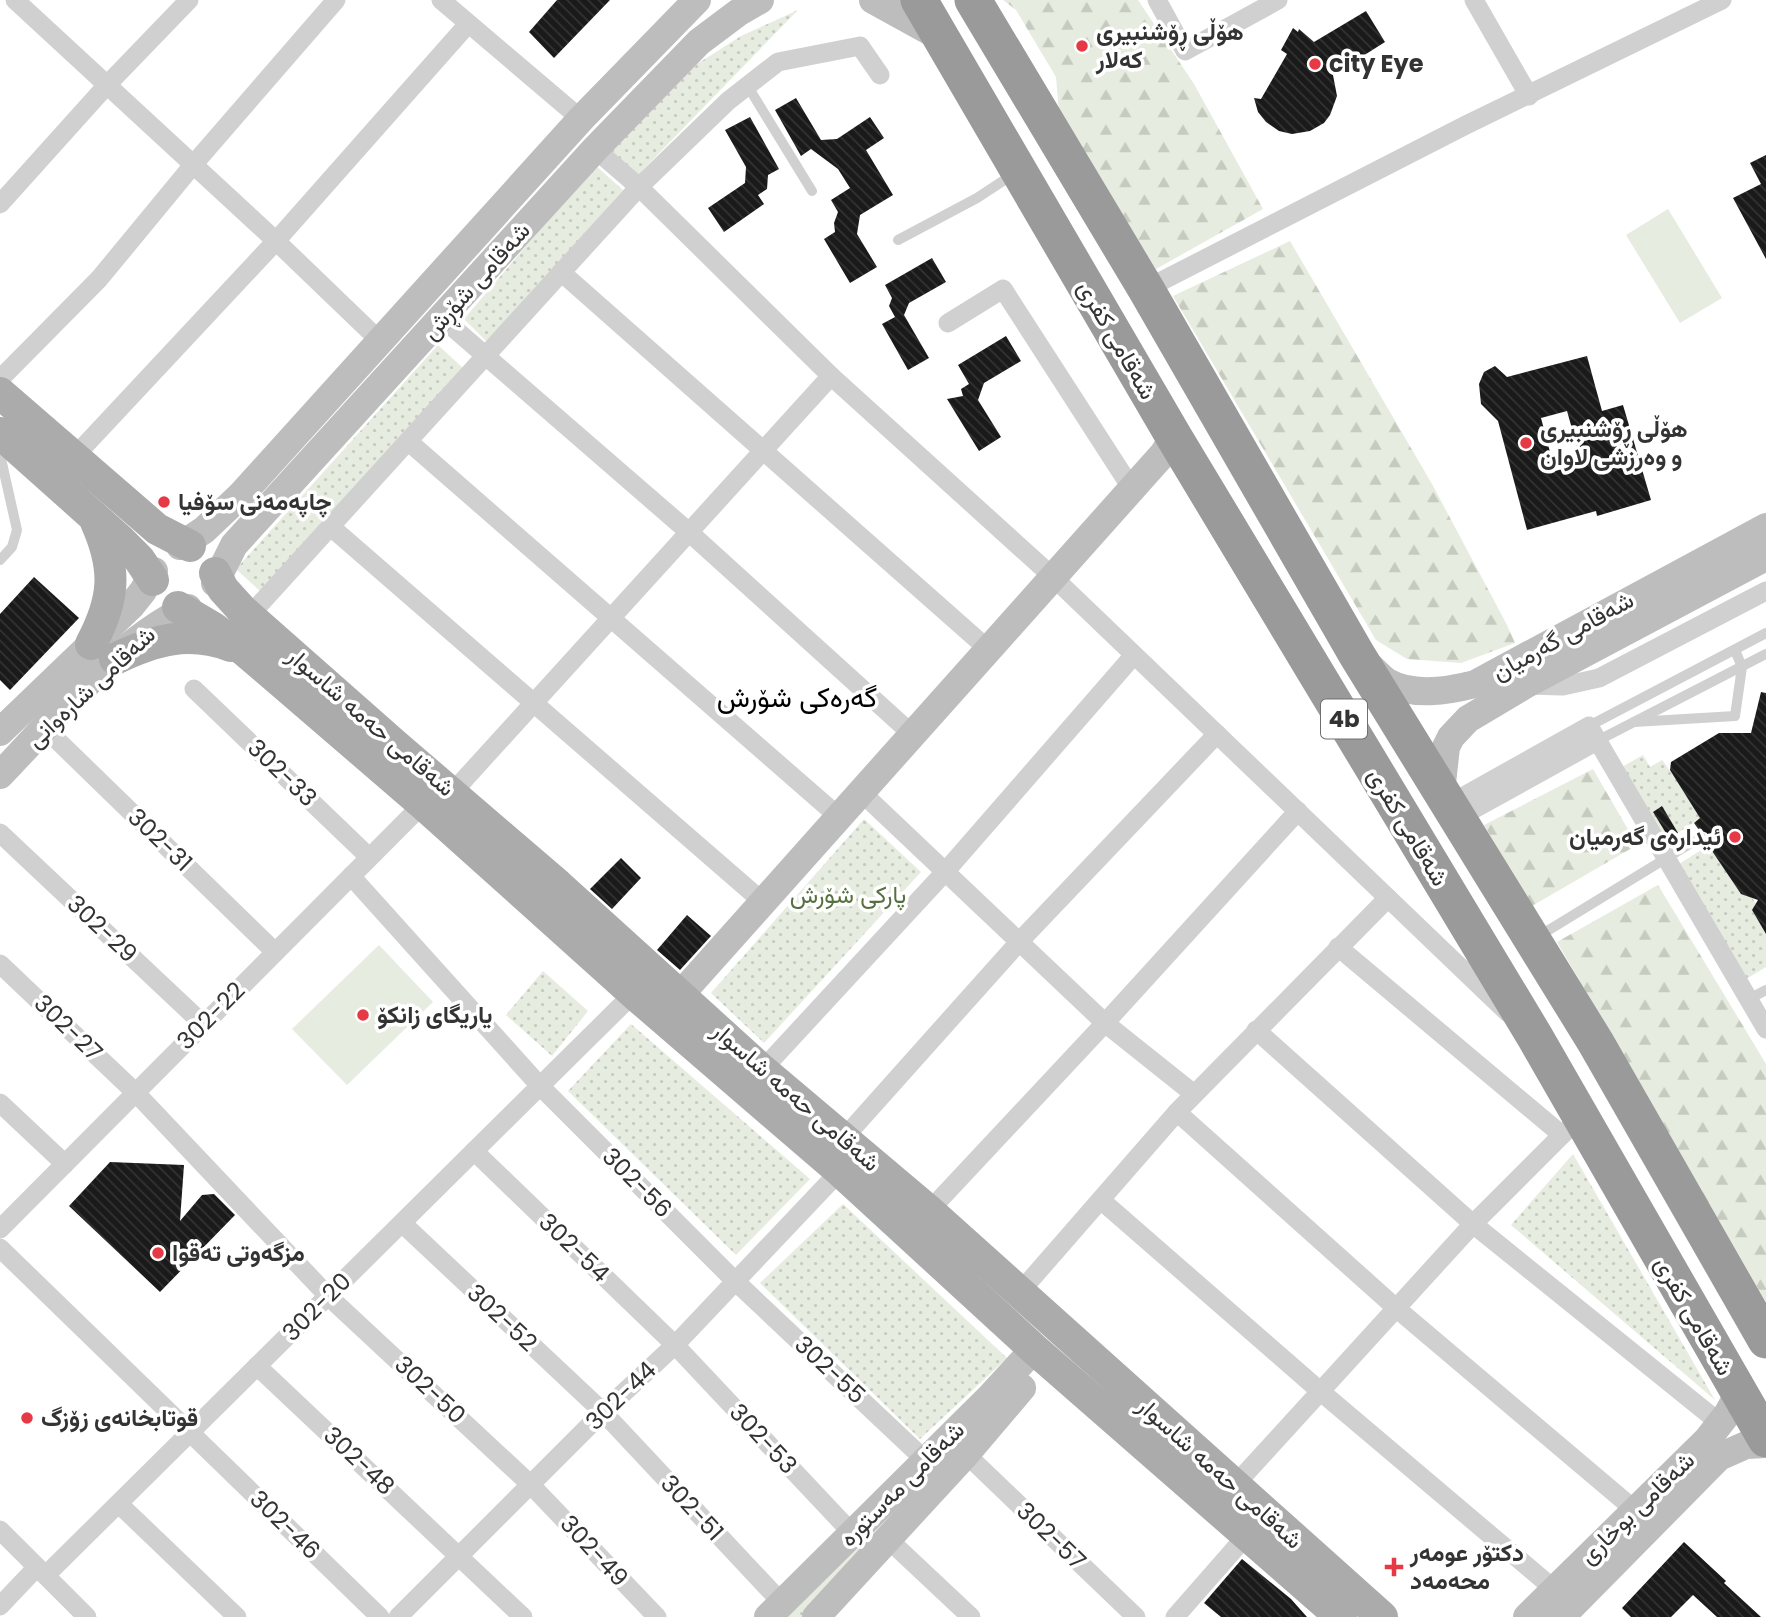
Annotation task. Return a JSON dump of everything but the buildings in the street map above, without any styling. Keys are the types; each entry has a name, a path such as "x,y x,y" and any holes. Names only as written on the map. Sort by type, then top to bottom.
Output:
{"highway":[{"name":"شەقامی کفری","path":"919,0 1174,437 1535,1037 1572,1128 1739,1393 1766,1442"},
{"name":"شەقامی کفری","path":"973,0 1146,289 1357,654 1596,1044 1766,1339"},
{"path":"967,84 1008,61"}],"main road":[{"name":"شەقامی شۆڕش","path":"216,578 234,545 261,514 595,149 699,42 738,12 760,0"},
{"path":"873,0 942,38"},
{"name":"شەقامی شۆڕش","path":"185,545 241,495 581,119 688,10"},
{"path":"688,10 699,42"},
{"path":"0,393 157,529 207,556 216,578 205,600 183,608 161,598 152,576 139,559 93,514 0,433"},
{"path":"680,995 1163,454 1174,437"},
{"path":"241,495 261,514"},
{"path":"93,514 109,557 111,590 96,658 178,638 211,638 245,651"},
{"name":"شەقامی گەرمیان","path":"1357,654 1387,682 1410,689 1441,690 1475,684 1766,527"},
{"path":"152,576 163,554 185,545"},
{"name":"شەقامی گەرمیان","path":"1449,805 1443,758 1451,737 1468,719 1525,685 1766,557"},
{"name":"شەقامی شارەوانی","path":"0,775 44,730 152,576"},
{"name":"شەقامی حەمە شاسوار","path":"216,578 231,599 385,755 422,804 634,993 842,1156 929,1211 1382,1617"},
{"name":"شەقامی شارەوانی","path":"0,732 96,658 183,608"},
{"name":"شەقامی حەمە شاسوار","path":"183,608 212,626 385,755 455,795 762,1070 842,1156 1041,1354 1340,1617"},
{"name":"شەقامی مەستورە","path":"816,1617 966,1454 997,1404 1041,1354"},
{"name":"شەقامی بوخاری","path":"1561,1617 1716,1440 1739,1393"},
{"name":"شەقامی مەستورە","path":"775,1610 925,1460 997,1404"},
{"name":"شەقامی بوخاری","path":"1716,1440 1737,1447 1766,1442"},
{"name":"شەقامی بوخاری","path":"1527,1617 1636,1511 1716,1440"}],"street":[{"path":"0,13 13,0 276,241 380,341"},
{"path":"0,204 107,85 189,0"},
{"path":"0,379 99,279 193,164 336,0"},
{"path":"441,0 581,119"},
{"path":"1157,0 1185,51 1278,0"},
{"path":"1474,0 1530,96"},
{"path":"1146,289 1722,0"},
{"path":"74,457 276,241 468,24"},
{"path":"249,616 639,187 747,85 778,62 860,46 880,75"},
{"path":"595,149 639,187 831,376 1053,577 1535,1037"},
{"path":"561,272 989,650"},
{"path":"948,323 1003,289 1132,489"},
{"path":"442,318 690,533 913,735"},
{"path":"455,795 461,783 831,376"},
{"path":"409,442 839,817"},
{"path":"331,527 763,902"},
{"path":"1525,685 1563,686 1599,678 1766,591"},
{"path":"762,1070 945,872 1134,655"},
{"name":"302-33","path":"194,689 369,857"},
{"name":"302-31","path":"44,730 275,952"},
{"path":"1449,805 1593,733 1665,859 1757,995 1766,1029"},
{"name":"302-44","path":"398,1617 603,1412 675,1345 735,1281 842,1156 851,1130 1019,942 1217,734"},
{"path":"861,792 1105,1023 1194,1094"},
{"name":"302-22","path":"0,1230 422,804"},
{"path":"929,1211 1298,811"},
{"name":"302-29","path":"0,833 203,1024"},
{"name":"302-56","path":"351,876 540,1086 735,1281"},
{"path":"1020,1292 1177,1112 1388,898"},
{"path":"1234,1486 1474,1224 1572,1128 1338,947"},
{"name":"302-27","path":"0,964 136,1093 328,1296"},
{"name":"302-20","path":"0,1606 119,1504 634,993"},
{"path":"1256,1030 1716,1440"},
{"path":"0,1103 65,1164"},
{"path":"1177,1112 1396,1308 1636,1511"},
{"name":"302-54","path":"474,1151 675,1345"},
{"path":"1102,1201 1320,1391 1554,1589"},
{"name":"302-52","path":"402,1223 603,1412"},
{"name":"302-46","path":"0,1248 380,1617"},
{"name":"302-55","path":"735,1281 925,1460"},
{"name":"302-50","path":"328,1296 531,1485"},
{"name":"302-53","path":"675,1345 852,1533"},
{"name":"302-48","path":"257,1367 523,1617"},
{"name":"302-51","path":"603,1412 775,1610"},
{"name":"302-57","path":"966,1454 1136,1617"},
{"name":"302-49","path":"531,1485 657,1617"},
{"path":"119,1504 237,1617"},
{"path":"0,1530 87,1617"},
{"path":"1175,1617 1246,1536"},
{"path":"889,1540 971,1617"}],"lane":[{"path":"747,85 812,191"},
{"path":"898,240 977,198 1018,171"},
{"path":"0,454 17,530 12,547 0,560"},
{"path":"1593,733 1766,633"},
{"path":"1593,733 1630,723 1735,716 1742,667 1735,650"},
{"path":"1630,723 1766,654"},
{"path":"1532,940 1700,837"}],"green space":[{"path":"1003,0 1138,0 1194,84 1263,209 1156,269 1059,113 1056,77 1016,10"},
{"path":"798,10 637,176 611,152 697,64 741,36"},
{"path":"595,165 623,190 488,343 464,319"},
{"path":"1668,209 1722,298 1680,323 1626,235"},
{"path":"1290,241 1432,484 1515,643 1461,663 1407,659 1376,640 1173,296"},
{"path":"438,345 464,369 262,593 236,569"},
{"path":"1643,755 1650,767 1662,760 1704,816 1665,841 1622,767"},
{"path":"1593,769 1637,845 1532,906 1484,825"},
{"name":"پارکی شۆرش","path":"864,819 921,872 764,1043 711,993"},
{"path":"1709,845 1741,893 1750,894 1756,904 1752,910 1766,934 1766,967 1746,979 1679,864"},
{"path":"1658,885 1766,1064 1766,1302 1557,942"},
{"name":"یاریگای زانکۆ","path":"379,945 433,1002 347,1085 292,1029"},
{"path":"543,971 588,1011 552,1056 506,1015"},
{"path":"631,1024 810,1179 736,1255 568,1091"},
{"path":"1573,1154 1715,1400 1511,1225"},
{"path":"843,1204 1007,1358 920,1439 760,1283"},
{"path":"951,1446 806,1617 785,1617"}],"place":[{"name":"هۆڵی ڕۆشنبیری کەلار","path":"1082,46"},
{"name":"city Eye","path":"1315,64"},
{"name":"هۆڵی ڕۆشنبیری و وەرزشی لاوان","path":"1526,443"},
{"name":"چاپەمەنی سۆفیا","path":"164,502"},
{"name":"ئیدارەی گەرمیان","path":"1735,837"},
{"name":"یاریگای زانکۆ","path":"363,1015"},
{"name":"مزگه‌وتی ته‌قوا","path":"158,1253"},
{"name":"قوتابخانه‌ی زۆزگ","path":"27,1418"},
{"name":"دکتۆر عومەر محەمەد","path":"1394,1567"}],"district":[{"name":"گەرەکی شۆرش","path":"797,697"}]}
